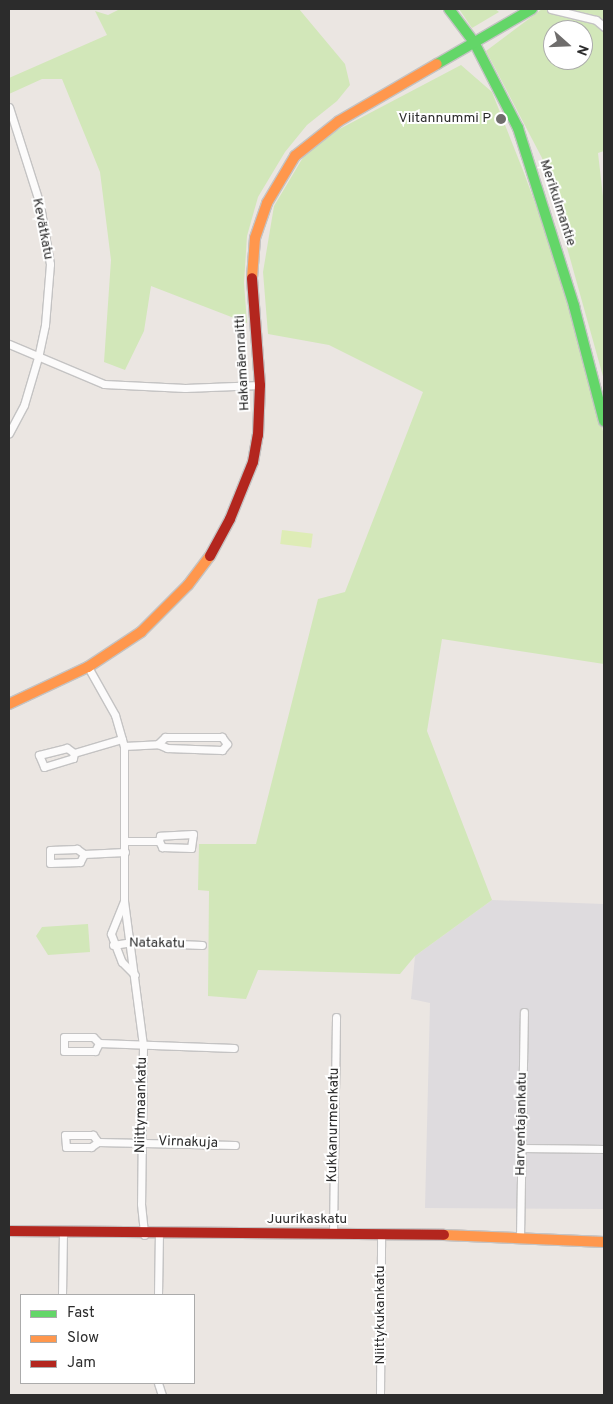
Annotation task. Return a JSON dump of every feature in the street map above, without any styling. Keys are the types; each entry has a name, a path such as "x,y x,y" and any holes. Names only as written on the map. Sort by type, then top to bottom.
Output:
{"street":[{"name":"Merikulmantie","path":"449,9 474,42 518,128 574,306 604,421"},
{"name":"Hakamäenraitti","path":"9,704 88,666 141,632 166,609 210,556 234,512 253,462 260,385 252,279 256,238 267,203 295,156 339,121 532,9"},
{"path":"551,9 596,20 604,27"},
{"name":"Kevätkatu","path":"9,107 40,205 50,264 45,325 39,354 24,404 9,433"},
{"path":"9,344 39,354 104,384 185,388 260,385"},
{"name":"Niittymaankatu","path":"88,666 115,715 123,743 124,901 131,942 143,1045 142,1142 144,1234"},
{"path":"74,753 123,743 158,744 167,748 222,750 227,744 222,737 165,737 158,744"},
{"path":"194,749 195,737"},
{"path":"193,834 191,848 162,847 159,841 160,836 193,834"},
{"path":"125,841 159,841"},
{"path":"84,854 80,862 50,863 50,850 77,849 84,854 125,852"},
{"name":"Niittymaankatu","path":"124,901 111,934 113,945 135,976"},
{"name":"Natakatu","path":"113,945 131,942 202,945"},
{"name":"Harventajankatu","path":"520,1236 524,1012"},
{"name":"Kukkanurmenkatu","path":"333,1234 336,1017"},
{"path":"99,1043 95,1051 64,1051 64,1037 93,1037 99,1043 234,1048"},
{"name":"Virnakuja","path":"98,1142 235,1144"},
{"path":"522,1148 604,1149"},
{"name":"Juurikaskatu","path":"9,1231 144,1234 520,1236 604,1242"},
{"path":"62,1294 63,1232"},
{"path":"158,1234 158,1294"},
{"name":"Niittykukankatu","path":"380,1235 380,1395"}],"shaded area":[{"path":"492,900 604,904 604,1209 425,1208 430,1003 411,999 415,956"}],"green space":[{"path":"120,9 299,9 345,64 350,85 337,101 307,125 285,152 258,197 247,236 244,283 247,323 151,286 144,331 125,370 104,362 111,260 100,172 62,79 42,79 9,94 9,78 107,35 95,11 108,15"},
{"path":"459,9 495,9 499,12 472,28"},
{"path":"542,9 604,9 604,151 598,153 604,205 604,380 542,158 486,51"},
{"path":"461,65 492,92 524,173 563,279 604,435 604,664 442,639 427,731 492,900 415,956 400,974 258,970 246,999 208,996 209,891 198,890 199,844 256,844 318,599 345,592 423,392 329,345 268,334 263,272 274,206 311,144"},
{"path":"282,530 313,534 311,548 280,544"},
{"path":"88,924 90,952 48,955 36,936 42,927"}],"traffic: fast":[{"path":"449,9 474,42 518,128 574,306 604,421"},
{"path":"437,64 532,9"}],"traffic: slow":[{"path":"252,278 255,238 267,203 295,156 339,121 437,64"},
{"path":"9,704 88,667 141,632 188,585 210,556"},
{"path":"444,1235 604,1242"}],"traffic: jam":[{"path":"210,556 230,519 253,462 258,435 260,385 252,278"},
{"path":"9,1231 444,1235"}],"place":[{"name":"Viitannummi P","path":"501,119"}]}
